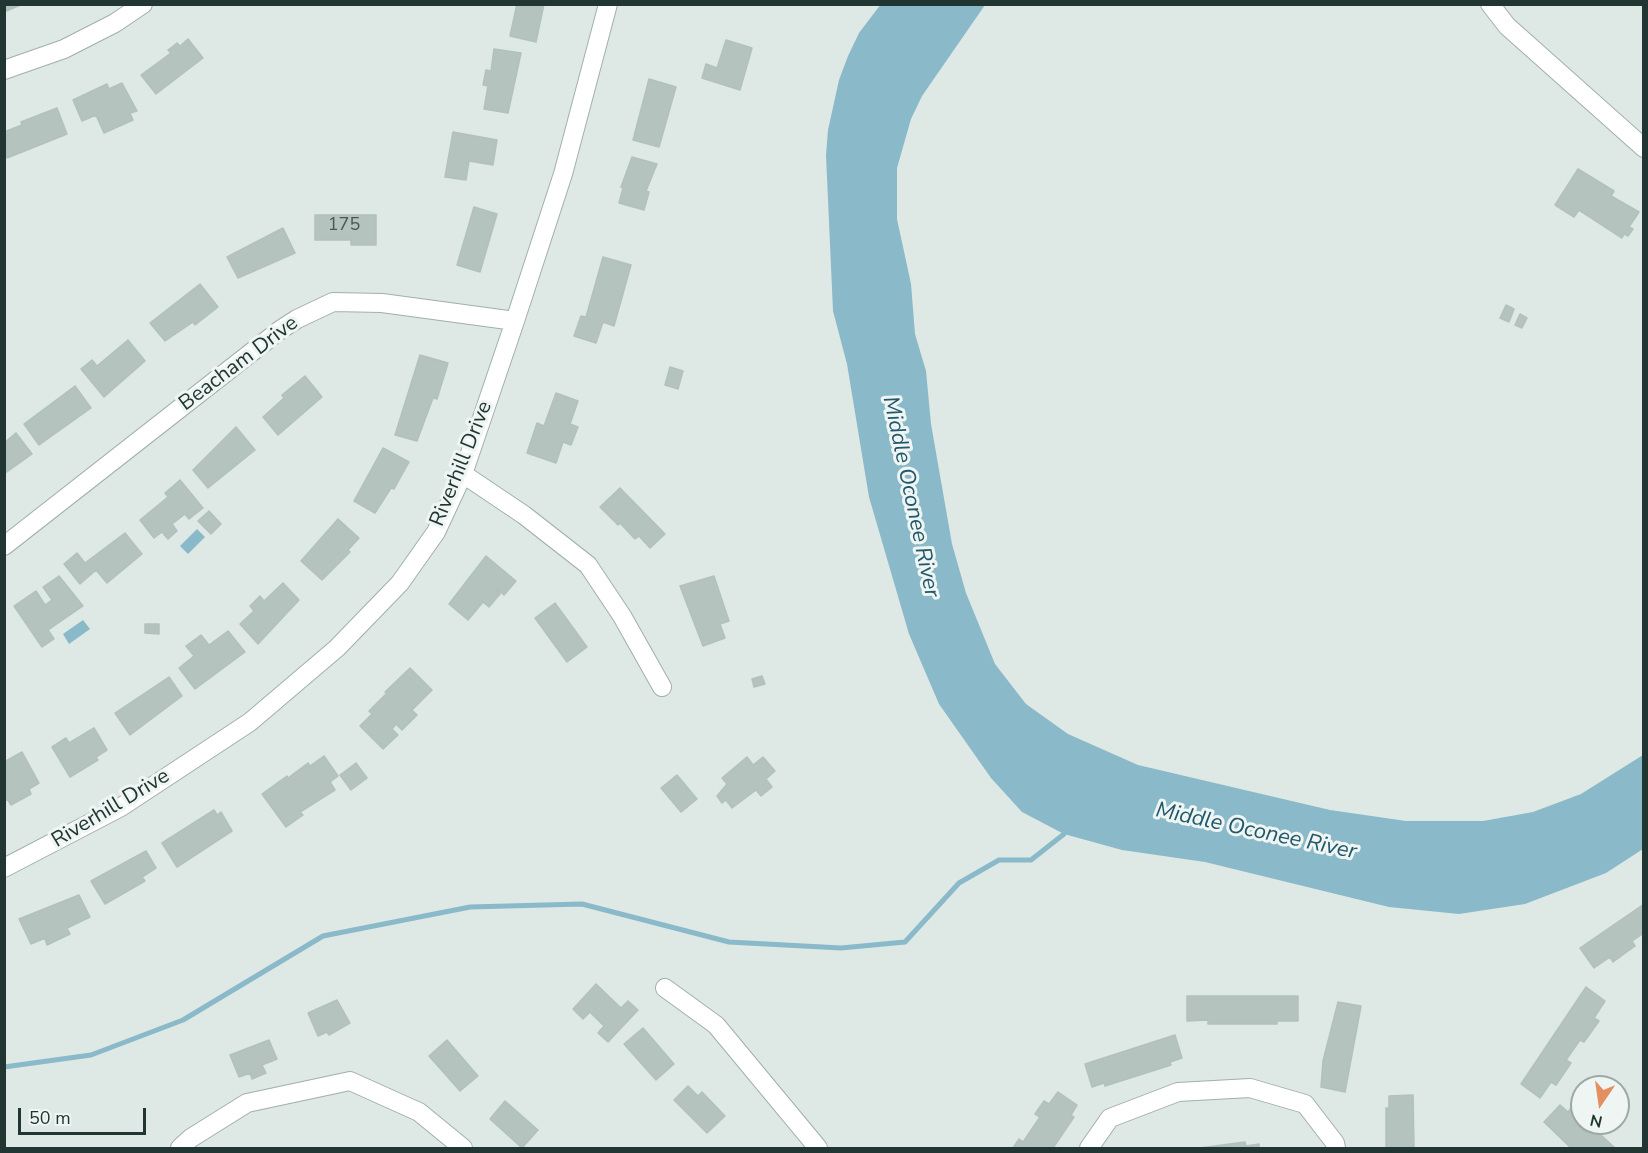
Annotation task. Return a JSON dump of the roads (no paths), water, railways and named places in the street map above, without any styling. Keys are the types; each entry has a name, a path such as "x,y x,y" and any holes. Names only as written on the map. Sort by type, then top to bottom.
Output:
{"street":[{"path":"4,70 64,49 116,23 143,4"},
{"name":"Riverhill Drive","path":"4,868 122,807 240,729 337,648 400,583 435,532 463,474 563,174 608,4"},
{"path":"1490,4 1506,26 1644,148"},
{"name":"Beacham Drive","path":"4,546 280,330 333,302 382,303 515,321"},
{"path":"463,474 524,515 588,565 622,616 662,687"},
{"path":"665,988 716,1025 818,1149"},
{"path":"180,1149 191,1138 247,1103 350,1081 419,1112 463,1149"},
{"path":"1089,1149 1110,1118 1178,1092 1250,1088 1305,1104 1335,1143 1336,1149"}],"water":[{"name":"Middle Oconee River","path":"881,4 985,5 922,96 911,119 897,168 897,219 911,284 915,334 926,371 931,424 952,544 966,593 995,664 1026,704 1068,734 1138,765 1330,810 1406,821 1483,821 1533,812 1581,794 1643,755 1643,849 1606,873 1525,904 1459,914 1389,907 1205,862 1122,850 1064,834 1022,812 991,778 939,704 909,634 869,497 847,364 833,311 826,155 828,130 839,80 848,56 859,33"},
{"path":"197,529 205,537 188,554 180,546"},
{"path":"83,620 90,629 69,644 63,634"}],"waterway":[{"path":"4,1067 91,1055 183,1020 323,936 470,907 582,904 729,942 841,948 905,942 959,883 999,860 1031,860 1064,834 1065,829"}]}
